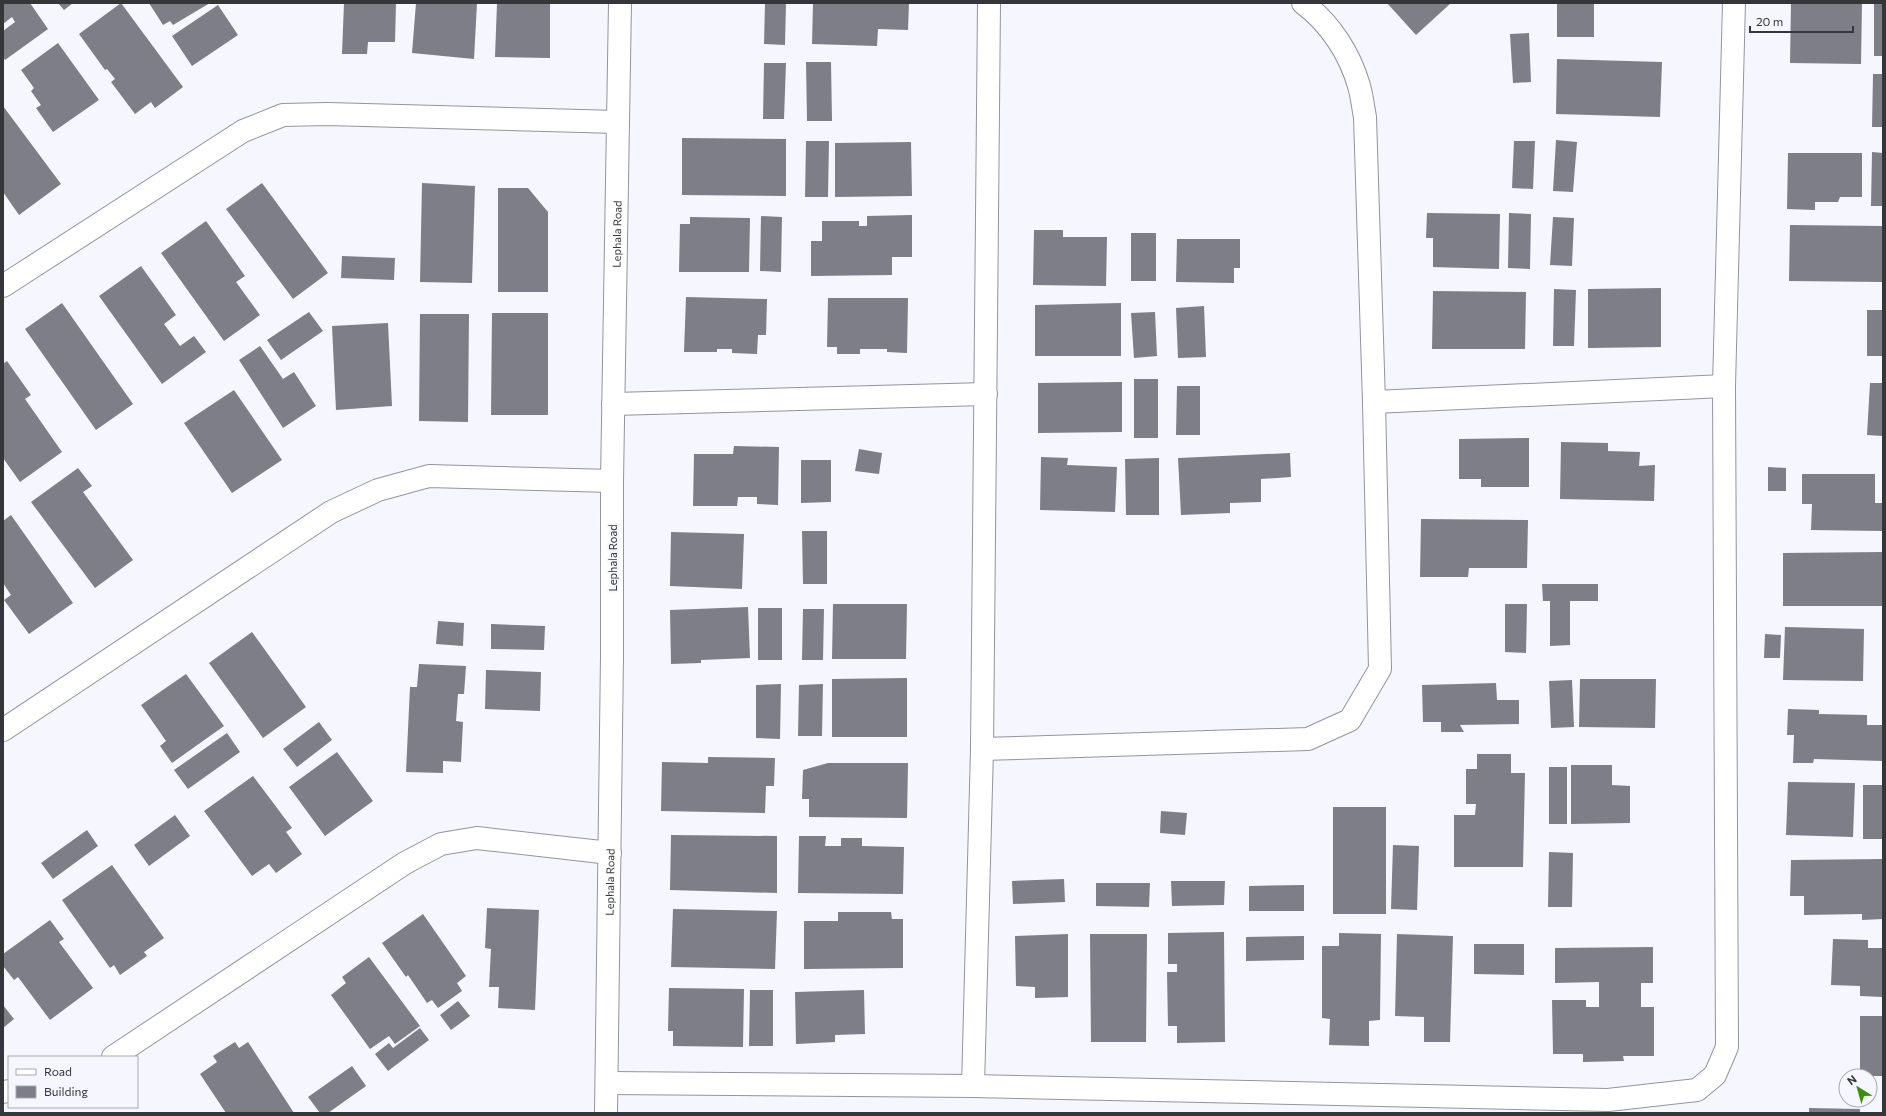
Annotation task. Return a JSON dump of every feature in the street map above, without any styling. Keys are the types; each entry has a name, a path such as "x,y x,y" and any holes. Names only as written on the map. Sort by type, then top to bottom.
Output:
{"street":[{"name":"Lephala Road","path":"606,1113 610,853 612,481 620,3"},
{"path":"973,1086 982,749 989,3"},
{"path":"982,749 1308,739 1350,720 1380,669 1374,402 1364,117 1359,86 1342,45 1317,13 1303,3"},
{"path":"607,1083 973,1086 1608,1106 1697,1090 1715,1075 1727,1047 1724,386 1734,3"},
{"path":"3,286 243,130 283,116 328,114 618,122"},
{"path":"1374,402 1724,386"},
{"path":"613,404 986,394"},
{"path":"3,730 331,512 378,490 429,476 612,481"},
{"path":"114,1056 404,863 441,844 477,838 610,853"}],"building":[{"path":"3,3 30,3 48,29 5,60 3,57 3,31 15,22 12,17 3,24"},
{"path":"58,3 73,3 64,10"},
{"path":"121,3 183,87 155,108 151,102 135,114 111,82 115,79 107,69 105,70 79,34"},
{"path":"149,3 210,3 173,25 170,21 163,25"},
{"path":"344,3 396,3 395,42 368,42 367,54 342,54"},
{"path":"416,3 477,3 474,59 412,53"},
{"path":"497,3 550,3 550,58 495,57"},
{"path":"765,3 786,3 785,45 764,44"},
{"path":"813,3 909,3 908,30 878,29 877,46 812,44"},
{"path":"1387,3 1451,3 1416,35"},
{"path":"1594,3 1594,37 1557,37 1557,4"},
{"path":"1791,3 1862,3 1861,64 1790,63"},
{"path":"1874,3 1883,3 1883,56 1874,56"},
{"path":"218,5 238,35 192,66 172,36"},
{"path":"1529,33 1531,82 1513,83 1510,34"},
{"path":"58,43 99,100 53,132 36,108 41,105 31,91 34,88 21,70"},
{"path":"1557,59 1662,62 1660,117 1556,114"},
{"path":"806,62 831,62 832,121 807,121"},
{"path":"764,63 786,63 784,119 763,119"},
{"path":"1873,74 1883,74 1883,127 1872,127"},
{"path":"3,106 61,184 19,215 3,192"},
{"path":"682,138 786,139 786,196 682,195"},
{"path":"1556,140 1577,142 1573,192 1553,191"},
{"path":"806,141 829,141 828,197 805,197"},
{"path":"1514,141 1535,141 1533,189 1512,188"},
{"path":"911,142 912,196 835,197 835,143"},
{"path":"1872,152 1883,153 1883,206 1871,206"},
{"path":"1788,153 1862,153 1862,197 1840,197 1838,202 1815,202 1815,210 1787,209"},
{"path":"262,183 328,273 293,299 226,209"},
{"path":"422,183 475,186 472,283 420,282"},
{"path":"498,188 528,188 548,212 548,292 498,292"},
{"path":"1427,213 1500,214 1499,269 1433,267 1433,238 1426,238"},
{"path":"1509,213 1531,214 1530,269 1508,268"},
{"path":"912,215 912,257 892,257 892,275 811,276 811,241 822,241 822,221 859,221 859,226 867,226 867,216"},
{"path":"761,216 782,217 781,272 760,271"},
{"path":"690,217 750,218 749,272 679,272 680,224 690,224"},
{"path":"1553,217 1574,218 1572,266 1550,265"},
{"path":"206,221 245,276 236,282 260,315 224,341 161,253"},
{"path":"1790,225 1883,226 1883,282 1789,281"},
{"path":"1034,230 1063,230 1063,237 1107,237 1106,286 1033,285"},
{"path":"1131,233 1156,233 1156,281 1131,281"},
{"path":"1177,239 1240,239 1240,268 1234,268 1234,283 1176,282"},
{"path":"342,256 395,258 394,280 341,278"},
{"path":"141,266 176,315 164,324 180,346 194,336 206,352 162,384 99,296"},
{"path":"1661,288 1661,347 1588,348 1588,289"},
{"path":"1554,289 1576,290 1574,346 1553,346"},
{"path":"1433,291 1526,292 1525,349 1432,349"},
{"path":"686,297 767,299 766,335 758,335 757,354 732,353 732,349 717,349 717,352 684,352"},
{"path":"828,298 908,298 907,353 887,352 887,349 860,349 860,354 837,354 837,347 827,347"},
{"path":"62,303 133,404 96,430 25,329"},
{"path":"1121,303 1121,356 1035,356 1035,305"},
{"path":"1204,306 1206,357 1178,358 1176,308"},
{"path":"1867,310 1883,310 1883,356 1867,356"},
{"path":"309,312 323,331 281,360 267,340"},
{"path":"1155,312 1157,356 1134,358 1131,313"},
{"path":"492,313 548,313 548,415 491,415"},
{"path":"420,314 469,314 468,422 419,421"},
{"path":"388,323 392,406 336,410 332,326"},
{"path":"260,346 283,379 294,372 316,406 283,428 239,360"},
{"path":"7,361 31,395 25,399 62,452 20,482 3,458 3,364"},
{"path":"1134,379 1158,379 1158,438 1134,438"},
{"path":"1122,382 1122,432 1038,433 1038,383"},
{"path":"1870,383 1883,383 1883,436 1867,435"},
{"path":"1177,386 1200,386 1200,435 1176,435"},
{"path":"234,390 282,460 232,493 184,423"},
{"path":"1529,438 1529,487 1481,487 1481,479 1459,479 1459,439"},
{"path":"1561,442 1608,443 1608,451 1640,452 1639,466 1655,465 1654,501 1560,499"},
{"path":"734,446 779,447 778,505 757,504 757,497 738,497 737,506 693,506 694,454 733,454"},
{"path":"859,449 882,453 879,474 855,471"},
{"path":"1290,453 1291,477 1261,479 1261,502 1230,503 1230,513 1181,515 1178,458"},
{"path":"1041,457 1068,458 1067,465 1117,467 1115,512 1040,510"},
{"path":"1159,458 1159,515 1126,515 1125,459"},
{"path":"801,460 831,460 831,502 801,503"},
{"path":"1768,467 1786,468 1786,491 1768,491"},
{"path":"78,468 92,486 83,492 133,560 95,588 31,502"},
{"path":"1802,474 1875,474 1875,503 1883,503 1883,531 1811,530 1812,504 1802,504"},
{"path":"11,515 73,603 29,634 4,600 11,595 3,583 3,521"},
{"path":"1421,519 1528,520 1527,568 1469,568 1468,577 1420,577"},
{"path":"802,531 827,531 827,584 803,584"},
{"path":"671,532 744,534 742,589 670,586"},
{"path":"1883,552 1883,606 1783,606 1783,553"},
{"path":"1542,584 1598,584 1598,601 1570,601 1570,645 1550,646 1550,601 1543,601"},
{"path":"833,604 907,604 906,659 832,659"},
{"path":"1505,604 1527,604 1526,653 1505,652"},
{"path":"748,607 750,658 701,660 701,663 671,664 670,610"},
{"path":"758,608 782,608 782,660 758,660"},
{"path":"803,609 824,609 823,660 802,660"},
{"path":"438,621 464,623 463,646 436,644"},
{"path":"491,624 545,626 544,650 491,649"},
{"path":"1785,627 1864,629 1863,681 1783,680"},
{"path":"252,632 306,707 263,738 209,663"},
{"path":"1765,634 1781,635 1780,658 1764,658"},
{"path":"419,664 466,666 464,694 458,694 456,721 463,722 461,762 443,761 443,773 406,772 410,687 417,687"},
{"path":"486,670 541,672 540,711 485,709"},
{"path":"186,674 224,726 172,763 160,746 166,741 141,705"},
{"path":"907,678 907,737 832,737 832,679"},
{"path":"1580,679 1656,679 1655,728 1579,727"},
{"path":"1572,680 1574,727 1551,728 1549,681"},
{"path":"1496,683 1497,700 1519,700 1519,724 1460,725 1464,732 1441,732 1441,722 1423,722 1422,685"},
{"path":"781,684 780,739 756,738 756,685"},
{"path":"823,684 822,736 798,736 799,685"},
{"path":"1788,709 1819,710 1819,714 1867,715 1867,725 1883,725 1883,761 1814,759 1813,763 1793,763 1794,735 1787,735"},
{"path":"319,722 332,740 297,767 283,749"},
{"path":"227,733 240,752 188,789 174,770"},
{"path":"337,752 373,801 325,836 289,787"},
{"path":"1477,754 1511,754 1511,773 1525,773 1523,867 1454,867 1454,815 1475,815 1476,804 1466,804 1466,769 1477,769"},
{"path":"708,757 775,758 774,786 766,786 765,813 661,811 662,762 708,763"},
{"path":"828,763 908,763 907,818 809,817 809,799 802,799 803,770"},
{"path":"1571,765 1612,765 1612,785 1630,786 1630,823 1571,824"},
{"path":"1549,767 1567,767 1567,824 1549,824"},
{"path":"253,776 292,828 286,832 302,854 276,873 269,864 252,876 204,811"},
{"path":"1788,782 1855,783 1853,837 1786,835"},
{"path":"1863,785 1883,785 1883,839 1863,839"},
{"path":"1333,807 1386,807 1386,914 1333,914"},
{"path":"1161,811 1187,813 1185,835 1160,833"},
{"path":"175,815 190,836 149,866 134,845"},
{"path":"87,830 98,846 53,879 41,863"},
{"path":"671,835 777,836 777,893 670,890"},
{"path":"799,836 826,836 825,846 841,846 841,838 862,838 862,846 904,847 903,894 798,893"},
{"path":"1393,845 1419,846 1417,910 1391,909"},
{"path":"1549,852 1573,853 1572,907 1548,907"},
{"path":"1883,859 1883,919 1862,920 1862,914 1804,915 1804,896 1790,896 1791,860"},
{"path":"112,865 164,938 144,952 147,956 120,975 114,965 110,968 62,900"},
{"path":"1064,879 1065,902 1013,904 1012,881"},
{"path":"1171,881 1225,881 1224,905 1172,906"},
{"path":"1096,883 1150,883 1149,907 1096,906"},
{"path":"1304,885 1304,911 1249,911 1249,886"},
{"path":"487,908 539,910 535,1010 498,1008 499,987 489,987 491,949 485,948"},
{"path":"673,909 777,911 775,969 671,967"},
{"path":"838,912 891,912 892,919 903,919 903,968 804,969 804,921 838,921"},
{"path":"423,914 466,976 457,983 462,991 438,1008 432,1000 427,1003 408,975 406,977 382,943"},
{"path":"50,920 64,939 59,942 93,988 50,1020 18,977 14,980 3,966 3,954"},
{"path":"1224,932 1225,1042 1177,1043 1177,1026 1168,1026 1167,972 1177,972 1177,964 1168,964 1168,933"},
{"path":"1339,933 1381,934 1380,1020 1369,1021 1369,1046 1329,1045 1330,1019 1322,1018 1322,946 1339,946"},
{"path":"1068,934 1068,997 1035,998 1035,987 1016,986 1015,936"},
{"path":"1090,934 1147,934 1146,1042 1091,1042"},
{"path":"1397,934 1453,936 1450,1042 1424,1042 1424,1017 1395,1016"},
{"path":"1304,936 1304,960 1246,961 1246,937"},
{"path":"1833,939 1868,940 1868,948 1883,948 1883,997 1860,996 1860,986 1831,985"},
{"path":"1474,944 1524,944 1524,975 1474,974"},
{"path":"1653,947 1653,983 1641,983 1641,1007 1654,1007 1654,1056 1623,1056 1624,1061 1583,1062 1583,1054 1553,1054 1552,1000 1586,1000 1586,1007 1599,1007 1599,982 1555,983 1555,948"},
{"path":"369,957 420,1026 395,1044 389,1036 370,1049 331,995 346,983 342,977"},
{"path":"669,988 744,989 743,1047 673,1046 673,1031 668,1031"},
{"path":"750,990 773,990 773,1046 749,1046"},
{"path":"864,990 865,1034 835,1035 835,1042 796,1044 795,992"},
{"path":"458,1001 470,1016 451,1030 440,1015"},
{"path":"3,1005 14,1019 3,1028"},
{"path":"1860,1016 1883,1016 1883,1076 1878,1076 1878,1068 1860,1068"},
{"path":"420,1028 429,1040 388,1071 375,1054 389,1043 393,1048"},
{"path":"235,1042 239,1048 248,1042 294,1113 226,1113 200,1074 217,1062 213,1056"},
{"path":"352,1066 366,1086 328,1113 320,1113 308,1097"},
{"path":"1809,1108 1860,1109 1860,1113 1809,1113"}]}
